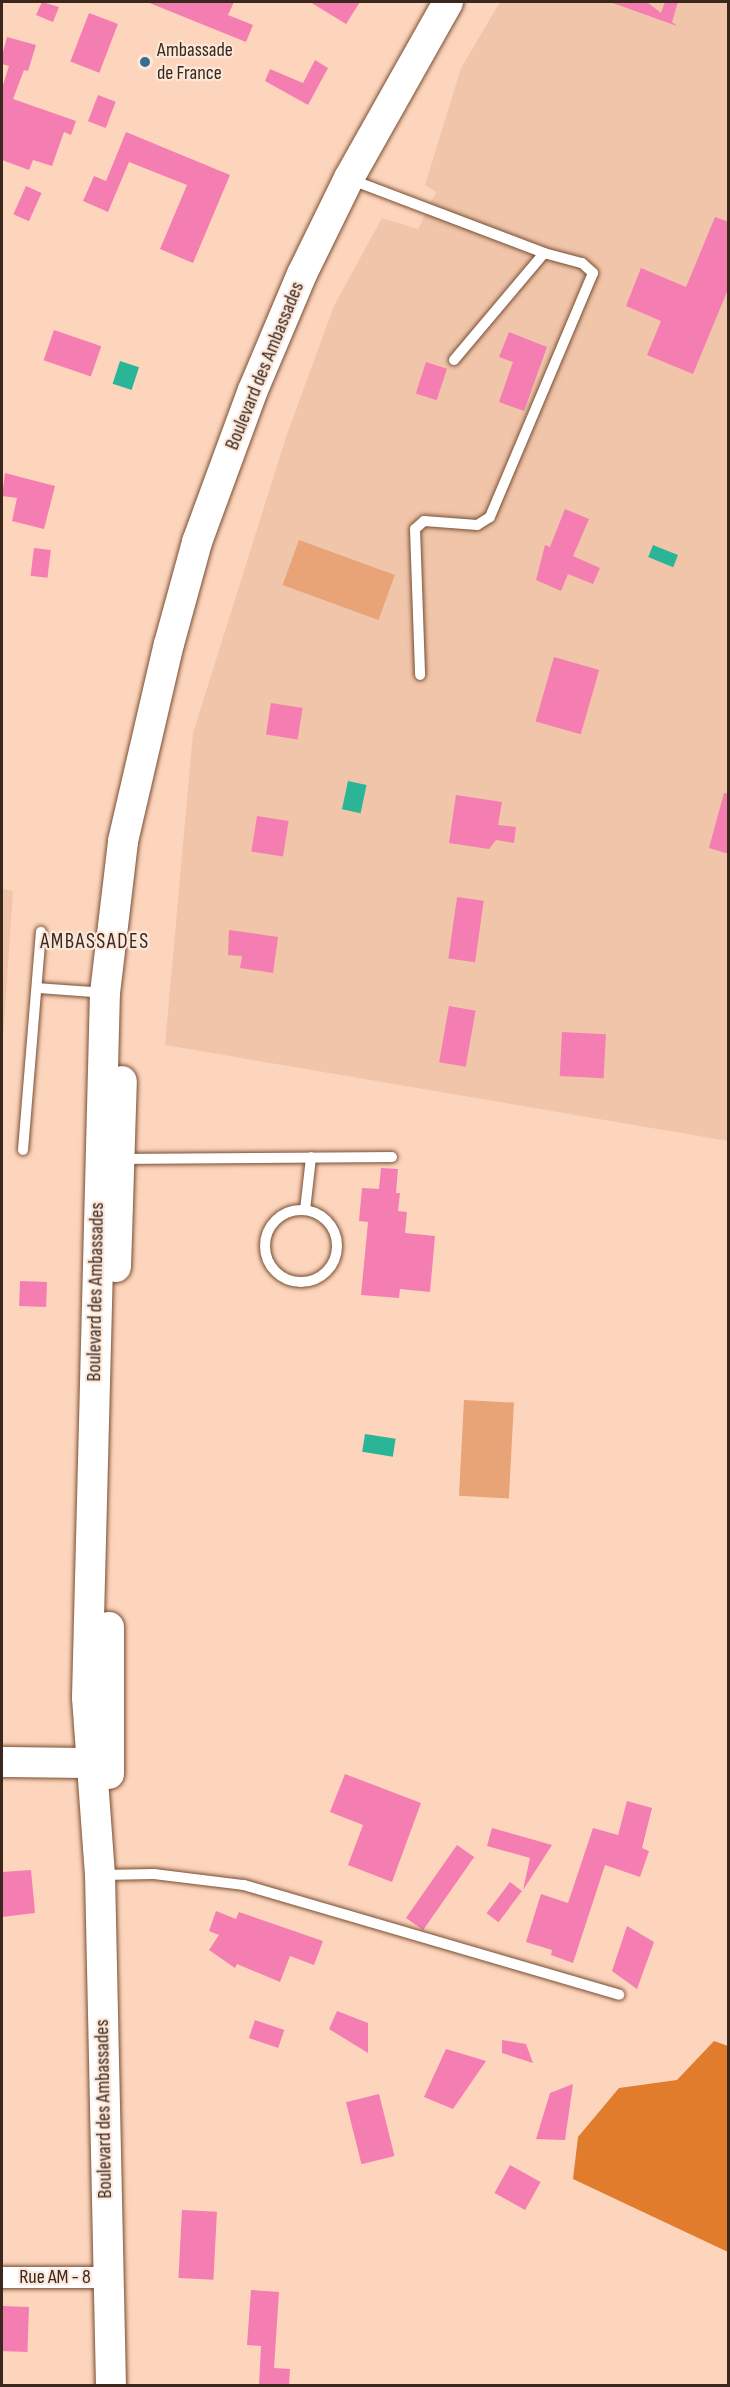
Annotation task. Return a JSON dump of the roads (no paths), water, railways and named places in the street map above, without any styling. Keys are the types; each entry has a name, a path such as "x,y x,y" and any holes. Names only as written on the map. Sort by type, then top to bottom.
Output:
{"main road":[{"name":"Boulevard des Ambassades","path":"96,1833 110,1763 110,1159 105,993 123,841 197,542 253,390 349,178 448,2"},
{"name":"Boulevard des Ambassades","path":"111,2385 100,1875 89,1763 110,1159 122,1042 143,755"},
{"path":"2,1762 89,1763"}],"street":[{"name":"Rue AM - 8","path":"2,2277 108,2277"}],"lane":[{"path":"349,178 543,253 589,267 592,281 490,517 477,525 424,521 415,529 420,675"},
{"path":"454,360 543,253"},
{"path":"23,1150 41,932"},
{"path":"37,988 105,993"},
{"path":"305,1210 311,1157"},
{"path":"110,1159 392,1157"},
{"path":"305,1210 329,1223 337,1245 331,1267 306,1282 287,1280 276,1272 265,1251 266,1238 274,1222 285,1214 305,1210"},
{"path":"100,1875 154,1874 244,1885 619,1995"}],"water":[{"path":"120,361 139,367 132,390 113,384"},
{"path":"653,545 678,555 673,567 648,557"},
{"path":"348,781 367,785 361,813 342,809"},
{"path":"365,1434 396,1439 393,1457 362,1452"}],"place":[{"name":"Ambassade de France","path":"145,62"}],"district":[{"name":"AMBASSADES","path":"95,942"}]}
